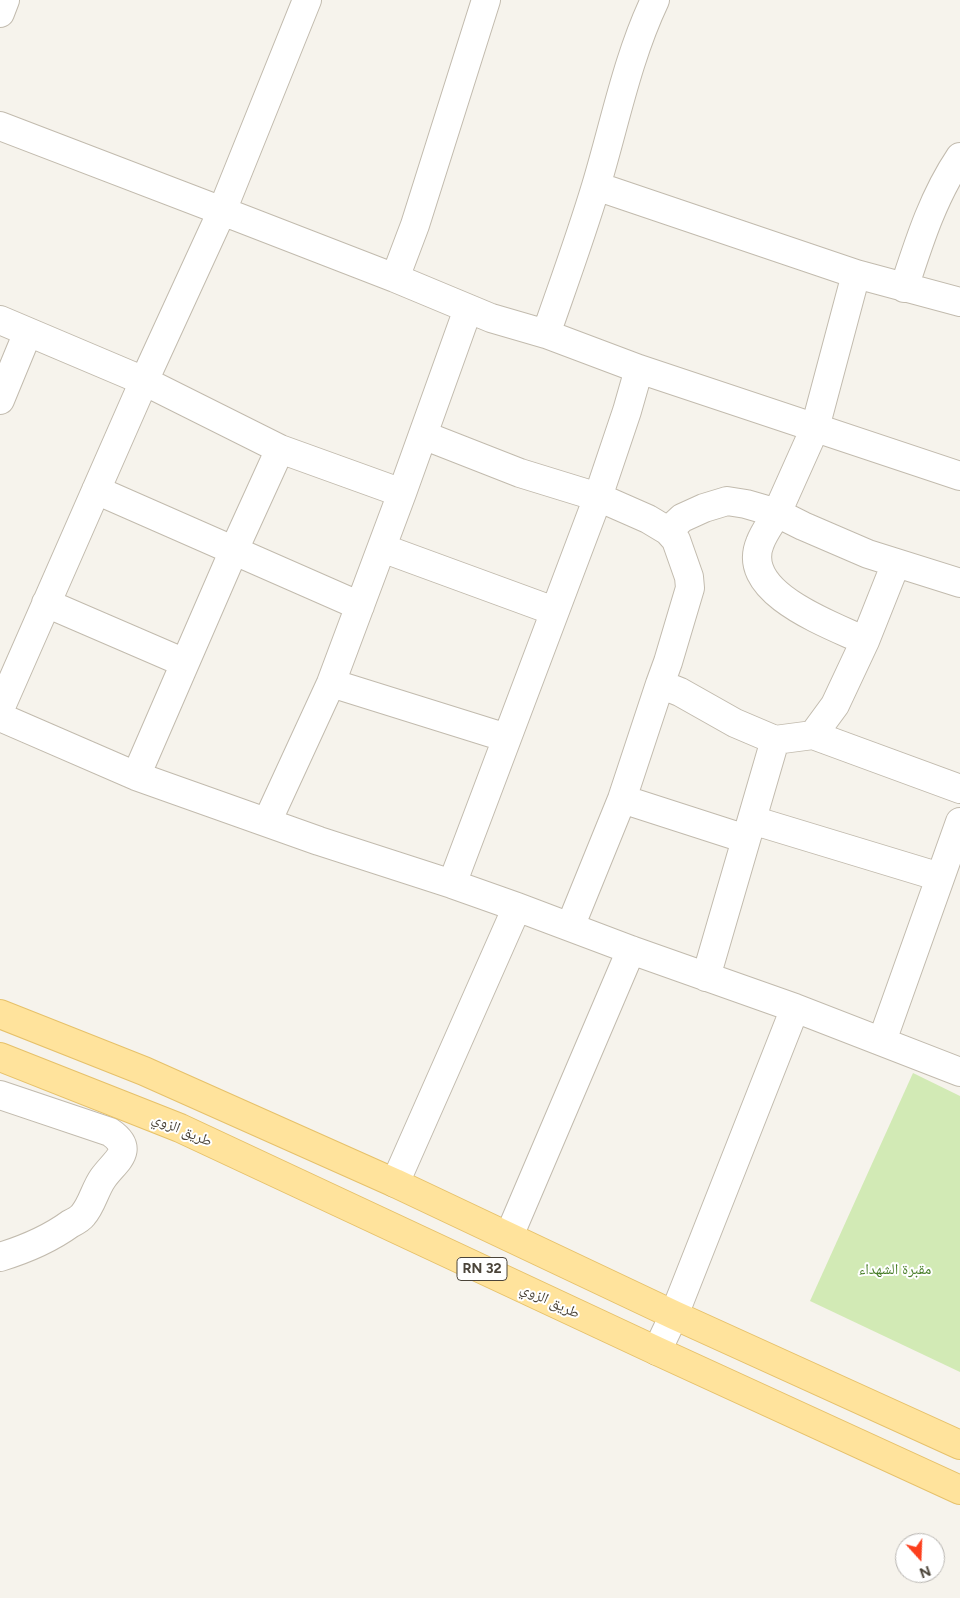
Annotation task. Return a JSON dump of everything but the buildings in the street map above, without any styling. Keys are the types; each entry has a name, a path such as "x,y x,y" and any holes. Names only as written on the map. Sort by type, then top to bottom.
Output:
{"main road":[{"name":"RN 32","path":"0,1014 144,1071 395,1182 674,1315 960,1445"},
{"name":"طريق الزوي","path":"0,1057 180,1128 960,1490"}],"street":[{"path":"0,13 5,0"},
{"path":"0,709 144,382 222,211 307,0"},
{"path":"395,278 415,225 486,0"},
{"path":"546,334 596,186 620,96 642,28 655,0"},
{"path":"0,126 395,278 491,318 546,334 639,369 960,476"},
{"path":"904,288 926,223 948,174 960,157"},
{"path":"596,186 856,274 960,302"},
{"path":"856,274 814,428 777,513 759,543 757,560 761,573 772,591 801,610 865,642"},
{"path":"267,822 331,683 468,309"},
{"path":"0,320 144,382 280,449 402,493"},
{"path":"0,400 28,332"},
{"path":"452,884 598,497 639,369"},
{"path":"423,435 512,470 598,497 648,519 668,531 676,540 690,577 690,588 668,662 622,798 570,927"},
{"path":"136,776 280,449"},
{"path":"96,490 360,606"},
{"path":"668,531 682,518 704,508 727,502 746,504 777,513 802,526 868,554 960,583"},
{"path":"382,548 554,611"},
{"path":"814,735 835,705 865,642 896,563"},
{"path":"46,603 185,663"},
{"path":"331,683 507,738"},
{"path":"660,684 680,692 735,723 775,740 814,735 960,789"},
{"path":"0,717 136,776 517,907 795,1008 960,1072"},
{"path":"706,977 775,740"},
{"path":"622,798 940,877"},
{"path":"882,1041 959,825"},
{"path":"395,1182 517,907"},
{"path":"509,1236 631,950"},
{"path":"657,1351 674,1315 795,1008"},
{"path":"0,1095 110,1132 121,1139 123,1147 121,1157 102,1179 83,1216 56,1235 30,1247 0,1257"}],"green space":[{"name":"مقبرة الشهداء","path":"913,1073 960,1096 960,1372 810,1301"}]}
